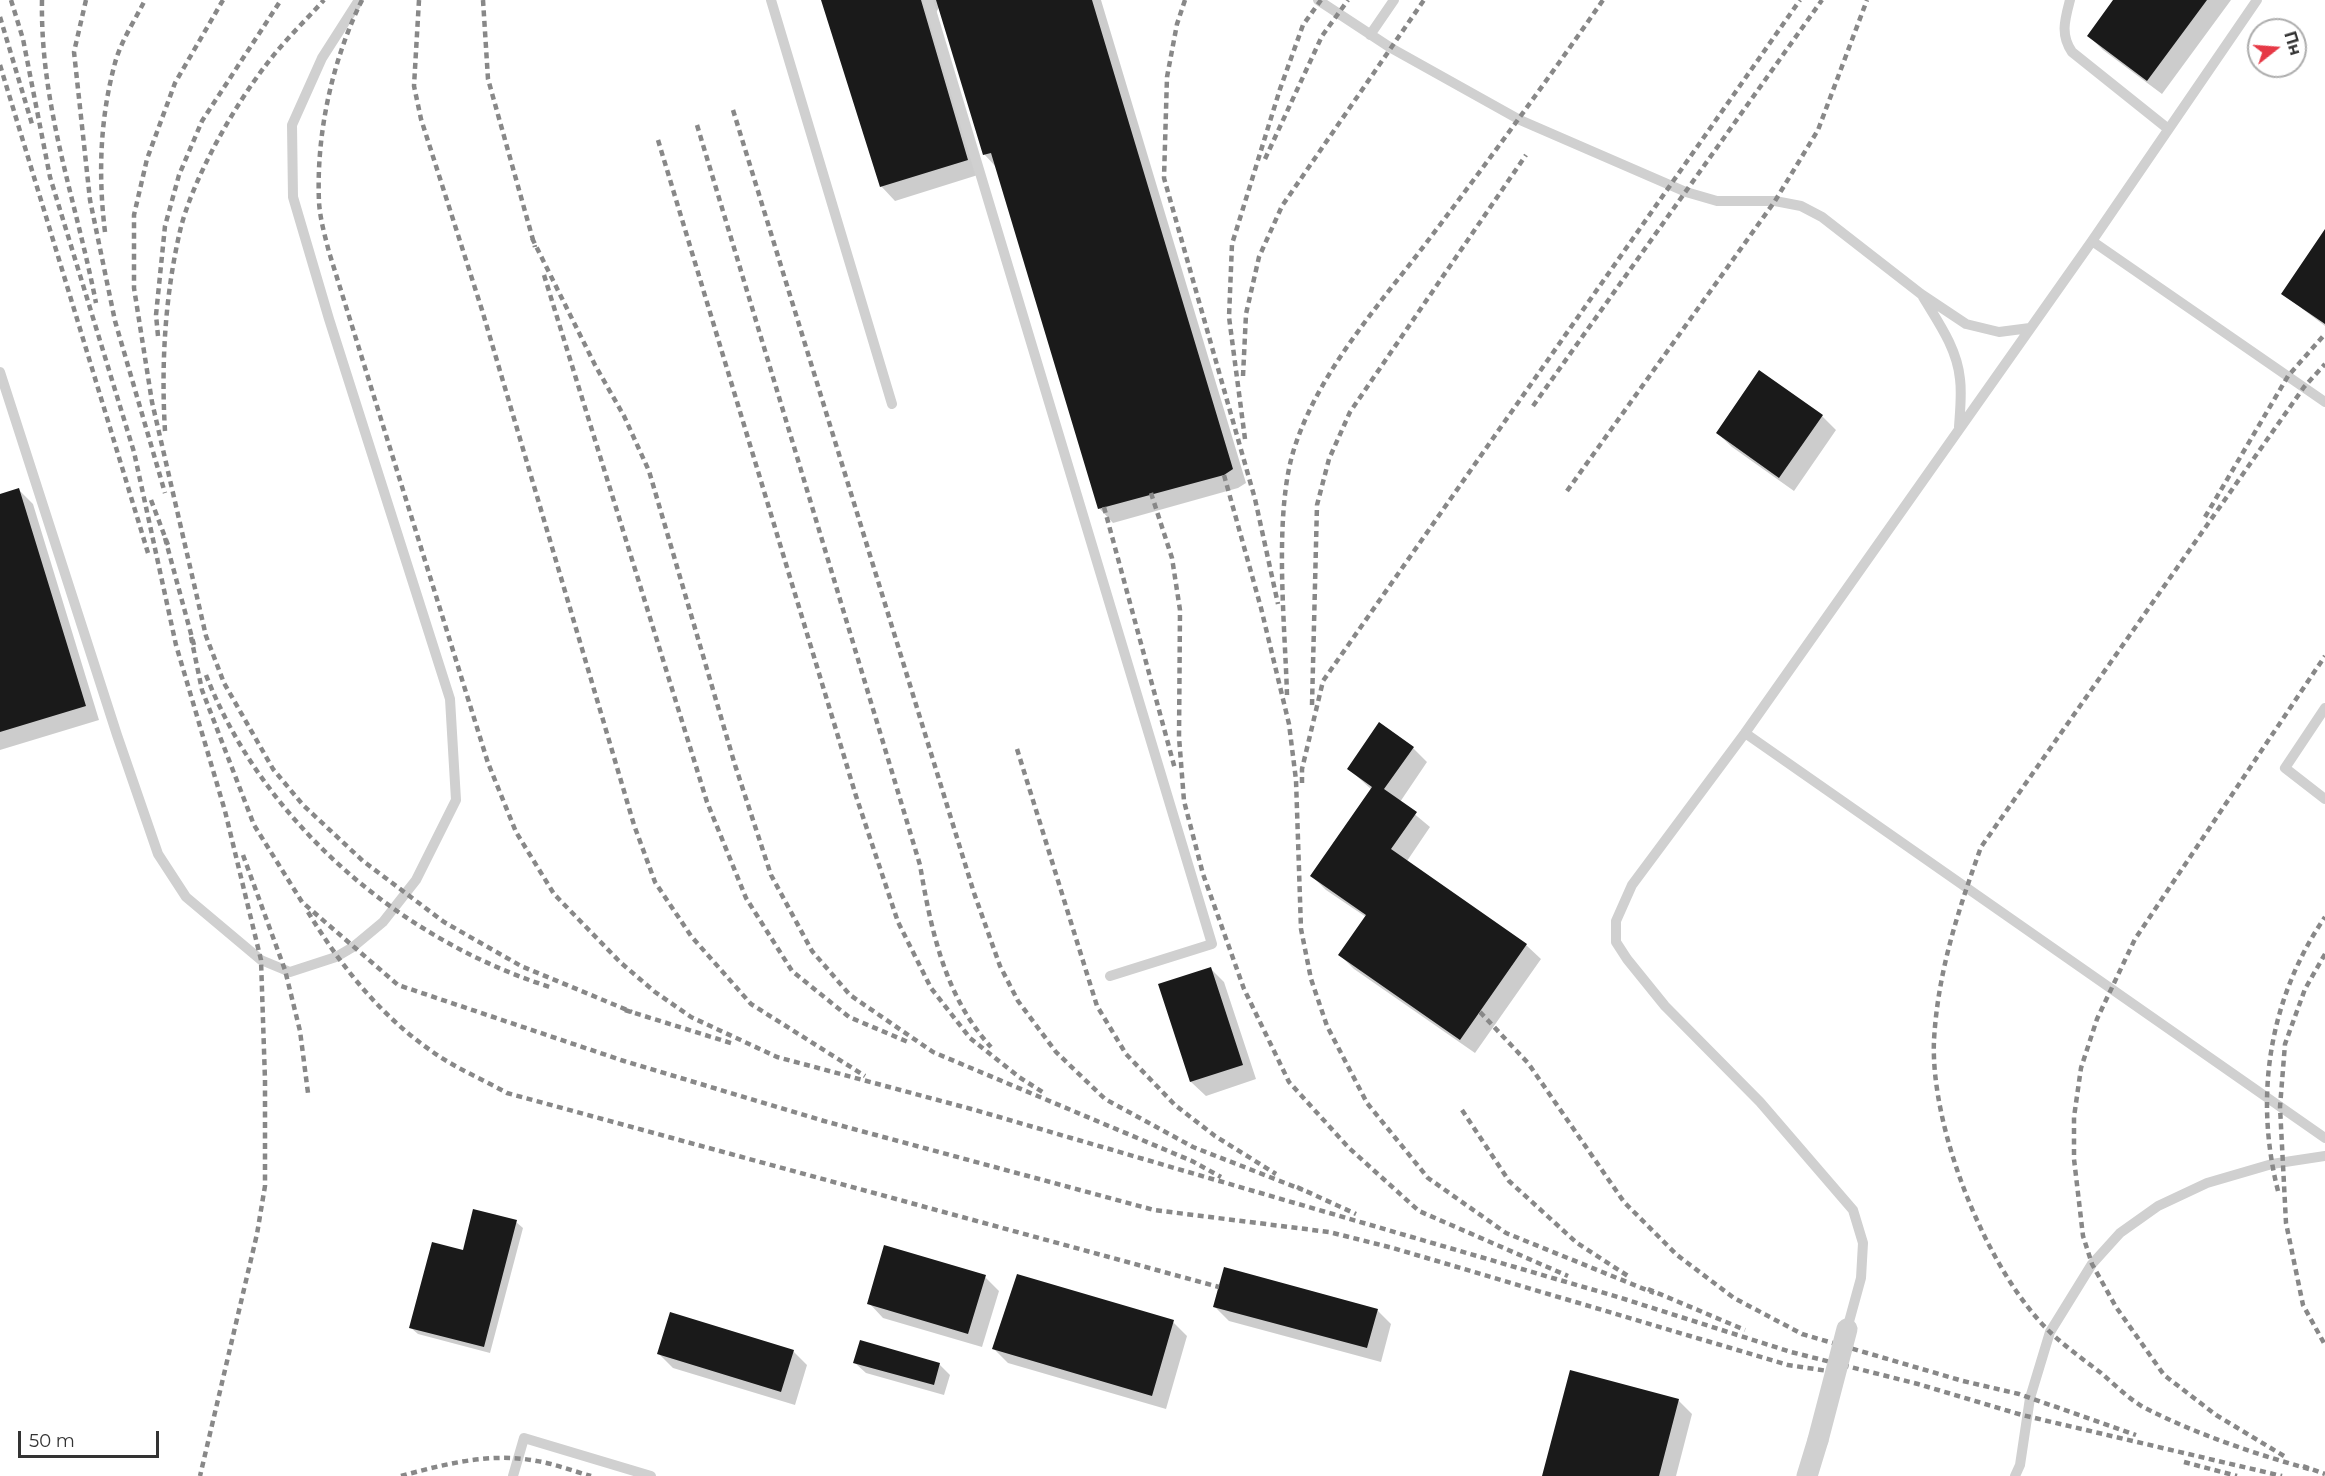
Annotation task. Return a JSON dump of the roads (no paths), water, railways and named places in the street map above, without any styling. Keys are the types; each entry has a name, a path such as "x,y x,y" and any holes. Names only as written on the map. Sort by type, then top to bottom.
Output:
{"street":[{"path":"1807,1476 1847,1329"}],"lane":[{"path":"0,372 117,735 158,854 186,897 261,960 290,972 336,957 353,947 383,922 407,894 456,800 450,699 329,319 293,197 292,125 322,58 359,0"},
{"path":"771,0 892,404"},
{"path":"928,0 1212,944 1110,976"},
{"path":"1318,0 1370,35 1520,120 1686,192 1717,201 1775,201 1801,206 1822,217 1921,294 1966,324 1999,332 2030,328"},
{"path":"1370,35 1394,0"},
{"path":"2070,0 2064,32 2072,52 2167,128"},
{"path":"1847,1329 1861,1278 1863,1243 1853,1210 1760,1102 1665,1006 1616,942 1616,921 1632,885 1745,733 2092,241 2167,128 2257,0"},
{"path":"2092,241 2325,402"},
{"path":"1921,294 1949,340 1956,357 1960,378 1959,427"},
{"path":"2325,708 2285,768 2325,799"},
{"path":"1745,733 2325,1138"},
{"path":"2015,1476 2020,1465 2030,1398 2050,1332 2092,1264 2120,1233 2158,1206 2207,1183 2271,1164 2325,1156"},
{"path":"513,1476 524,1438 651,1476"}],"railway":[{"path":"11,0 23,39 50,177 134,452 176,645 225,811 261,960 265,1080 265,1186 257,1234 200,1476"},
{"path":"42,0 43,39 53,115 96,303"},
{"path":"86,0 74,52 90,200 115,321 165,493"},
{"path":"105,232 101,168 106,105 118,55 145,0"},
{"path":"223,0 175,83 147,159 134,215 134,288 152,402 206,636 224,683 273,769 303,805 363,861 444,922 521,966 632,1012"},
{"path":"158,336 156,315 165,226 179,175 202,121 281,0"},
{"path":"165,431 164,355 168,305 180,231 194,189 228,122 254,82 273,56 324,0"},
{"path":"362,0 351,23 334,73 323,124 319,202 329,252 488,763 516,832 554,894 620,962 655,992 691,1017 777,1057 975,1110 1618,1297 1791,1352 1918,1384 2022,1415 2282,1476"},
{"path":"419,0 414,86 421,119 482,310 634,825 655,882 691,936 751,1004 865,1076"},
{"path":"483,0 488,79 535,247"},
{"path":"1185,0 1177,24 1167,77 1164,178 1255,499 1278,604"},
{"path":"1245,439 1229,317 1232,244 1280,89 1303,25 1321,0"},
{"path":"1265,159 1322,36 1348,0"},
{"path":"1243,376 1246,314 1259,257 1282,206 1424,0"},
{"path":"1287,695 1282,568 1284,502 1288,472 1306,417 1336,363 1354,337 1496,150 1603,0"},
{"path":"1302,783 1302,769 1323,681 1800,0"},
{"path":"1533,406 1822,0"},
{"path":"1567,491 1775,201 1818,130 1867,0"},
{"path":"0,17 32,124"},
{"path":"0,65 148,553"},
{"path":"733,110 974,893 1000,966 1018,1001 1056,1052 1105,1099 1193,1147 1303,1190"},
{"path":"697,125 920,865 929,914 942,962 962,1007 991,1047"},
{"path":"658,140 856,796 898,922 931,988 970,1038 1019,1077 1044,1093"},
{"path":"1312,705 1317,505 1329,459 1350,412 1526,155"},
{"path":"532,238 595,365 624,416 649,471 735,765 771,875 812,951 850,995 933,1052 1192,1161 1221,1177"},
{"path":"544,275 707,802 746,898 792,971 849,1017 908,1042"},
{"path":"2205,517 2288,376 2325,334"},
{"path":"2309,1469 2224,1442 2143,1407 2051,1333 2027,1307 2005,1274 1985,1237 1952,1155 1935,1075 1934,1040 1940,990 1950,942 1981,847 2304,387 2325,364"},
{"path":"1224,475 1261,608 1289,724 1296,780 1301,929 1311,979 1327,1026 1367,1103 1428,1178 1506,1233 1654,1293"},
{"path":"1151,493 1172,558 1180,610 1179,737 1184,801 1203,874 1244,989 1289,1082 1349,1148 1419,1211 1568,1276"},
{"path":"151,500 168,545"},
{"path":"1104,507 1175,769"},
{"path":"165,538 194,645"},
{"path":"191,637 202,690 254,825 302,902 398,985 624,1061 824,1121 1154,1210 1329,1232 1393,1248 1788,1365 1848,1374"},
{"path":"2284,1456 2216,1415 2164,1375 2116,1307 2092,1264 2083,1236 2074,1159 2074,1117 2081,1068 2097,1019 2135,939 2325,656"},
{"path":"206,675 231,729 263,780 301,827 345,870 392,908 443,940 497,967 553,988"},
{"path":"1017,749 1097,1006 1126,1054 1175,1105 1215,1136 1276,1174"},
{"path":"243,855 285,970 300,1031 308,1093"},
{"path":"308,912 347,969 394,1021 439,1056 507,1093 1219,1287"},
{"path":"2278,1191 2267,1120 2272,1049 2279,1015 2291,981 2306,948 2325,917"},
{"path":"2325,954 2305,989 2285,1044 2280,1107 2286,1223 2303,1305 2325,1345"},
{"path":"625,1010 734,1044"},
{"path":"1480,1012 1528,1063 1624,1202 1677,1255 1734,1298 1802,1334 1963,1381 2019,1394 2136,1435"},
{"path":"1462,1110 1509,1181 1577,1243 1628,1276"},
{"path":"1297,1187 1356,1214"},
{"path":"1648,1289 1745,1330"},
{"path":"401,1476 451,1464 503,1458 544,1462 591,1476"},
{"path":"2184,1462 2237,1476"},
{"path":"2303,1466 2325,1474"}]}
